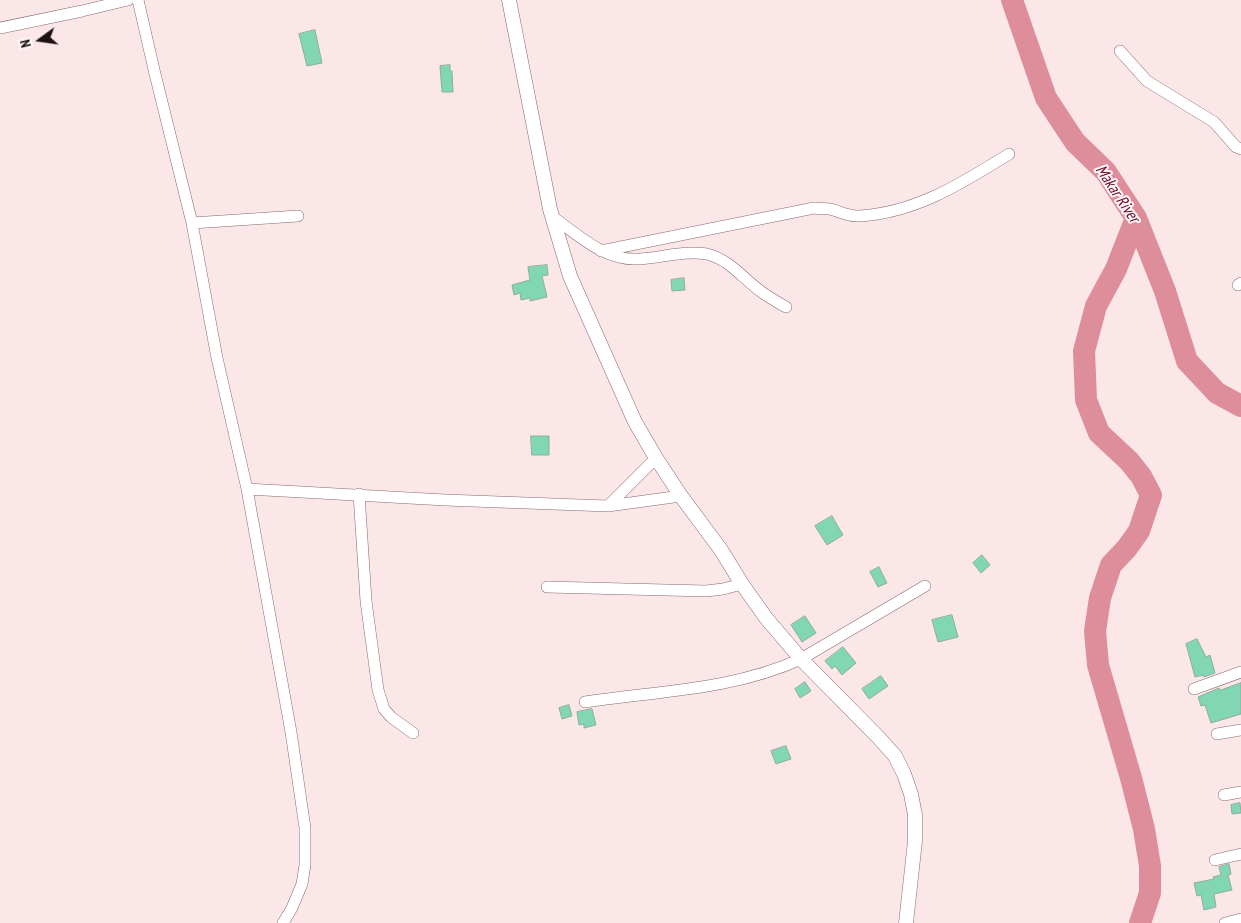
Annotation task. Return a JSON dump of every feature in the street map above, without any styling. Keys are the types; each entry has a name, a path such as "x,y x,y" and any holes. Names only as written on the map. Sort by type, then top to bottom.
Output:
{"street":[{"path":"0,28 82,12 128,0"},
{"path":"138,0 154,74 192,223 217,358 247,489 286,705 305,828 305,865 302,884 292,908 283,923"},
{"path":"509,0 553,217 570,276 635,422 681,496 721,550 766,618 801,658 895,756 904,774 911,794 915,815 915,841 906,923"},
{"path":"1120,51 1147,81 1214,122 1241,149"},
{"path":"602,251 814,208 829,209 858,217 901,209 939,195 1009,154"},
{"path":"192,223 298,216"},
{"path":"553,217 602,251 616,257 635,259 690,253 707,254 724,261 743,275 762,293 786,307"},
{"path":"608,506 656,458"},
{"path":"247,489 445,500 608,506 681,496"},
{"path":"359,494 364,581 378,690 384,709 391,717 413,733"},
{"path":"547,588 706,591 742,584"},
{"path":"585,702 727,683 760,675 801,658 926,586"},
{"path":"1194,689 1241,672"},
{"path":"1217,734 1241,730"},
{"path":"1224,795 1241,792"},
{"path":"1215,860 1241,854"},
{"path":"1225,923 1241,919"}],"building":[{"path":"315,30 322,63 307,66 299,34"},
{"path":"450,65 453,92 442,92 440,66"},
{"path":"547,265 548,275 542,276 547,297 530,301 530,298 521,300 520,293 514,295 512,285 530,280 528,267"},
{"path":"684,278 685,290 672,291 671,280"},
{"path":"531,436 549,436 549,455 532,455"},
{"path":"832,516 843,535 827,545 815,526"},
{"path":"982,555 990,565 981,573 973,563"},
{"path":"879,567 887,583 878,587 870,572"},
{"path":"952,615 958,637 938,642 932,620"},
{"path":"805,616 816,633 802,642 791,625"},
{"path":"1197,639 1206,657 1210,655 1215,673 1204,677 1203,675 1195,677 1186,644"},
{"path":"843,647 856,663 842,675 835,666 832,669 825,661"},
{"path":"881,676 888,686 869,699 862,689"},
{"path":"805,682 811,691 800,698 795,689"},
{"path":"1241,683 1241,714 1211,723 1205,705 1201,706 1198,697 1219,688 1220,690"},
{"path":"569,705 572,716 562,719 559,708"},
{"path":"592,709 596,725 584,728 584,724 579,725 577,712"},
{"path":"786,746 791,759 776,764 771,751"},
{"path":"1240,803 1241,813 1232,814 1231,805"},
{"path":"1229,864 1231,874 1228,875 1232,890 1214,894 1216,907 1204,910 1201,895 1197,896 1194,883 1214,879 1213,877 1221,875 1219,867"}],"waterway":[{"name":"Makar River","path":"1012,0 1046,98 1075,142 1106,172 1136,218 1165,291 1187,361 1217,393 1241,406"},
{"path":"1136,218 1116,269 1096,306 1084,351 1086,400 1099,433 1129,461 1141,476 1151,495 1139,531 1127,548 1111,565 1100,598 1095,631 1098,665 1131,778 1144,829 1150,866 1150,893 1140,923"}]}
